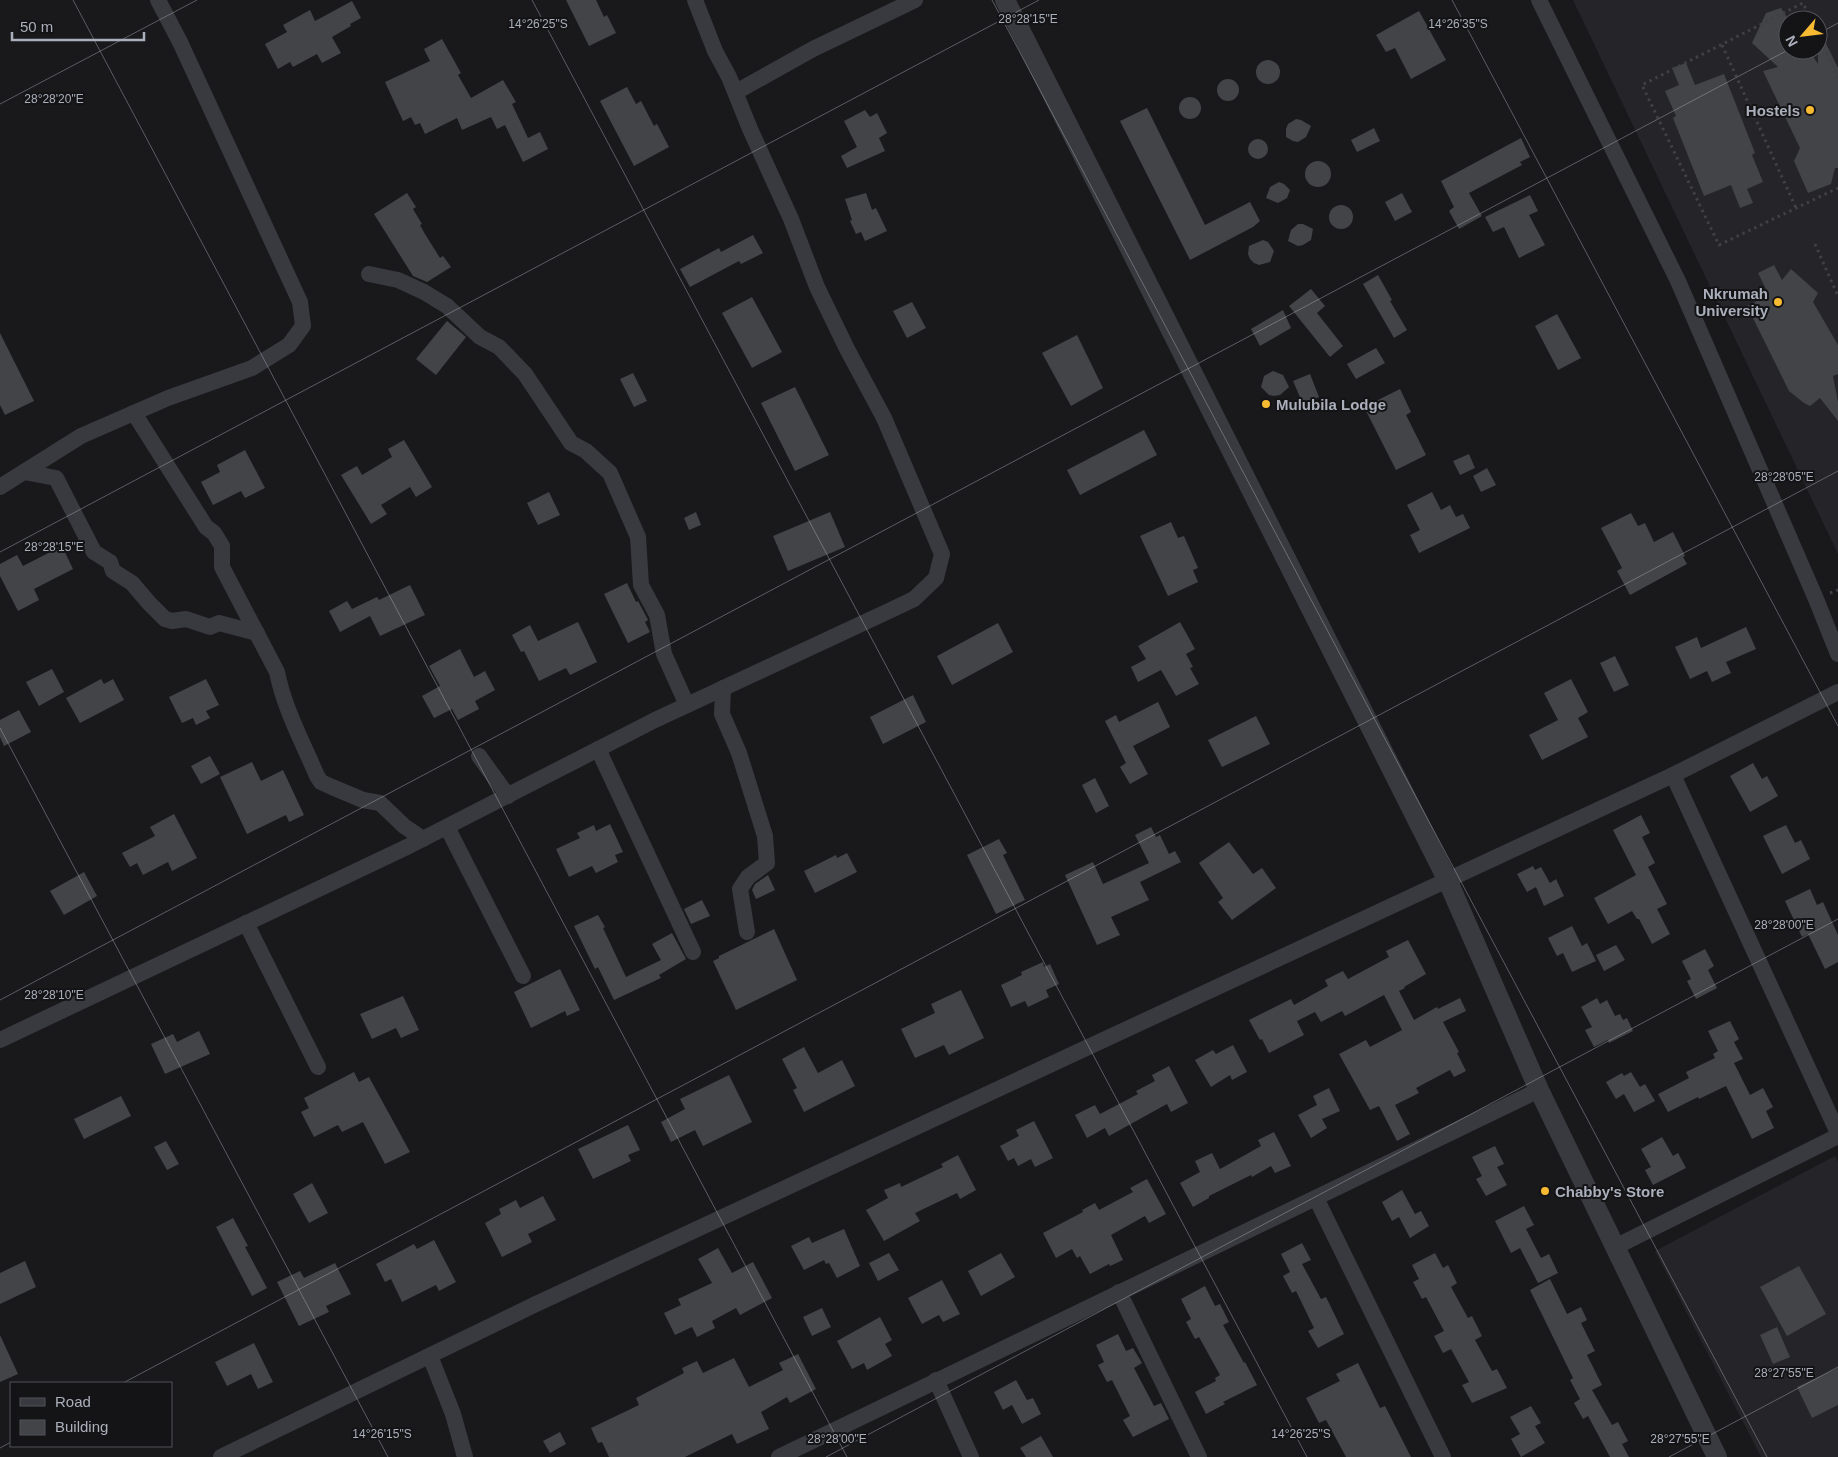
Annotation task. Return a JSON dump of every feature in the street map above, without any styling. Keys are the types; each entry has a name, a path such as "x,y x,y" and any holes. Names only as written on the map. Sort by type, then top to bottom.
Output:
{"street":[{"path":"0,487 81,436 168,398 252,368 289,345 302,326 300,302 180,42 158,0"},
{"path":"0,1040 423,839 687,705 914,599 936,578 942,554 884,418 847,349 817,287 791,219 750,130 736,92 715,51 695,0"},
{"path":"736,92 812,49 915,0"},
{"path":"1005,0 1447,879 1539,1090 1717,1457"},
{"path":"1539,0 1678,281 1838,654"},
{"path":"369,274 398,280 424,292 447,306 480,337 499,348 525,374 571,444 586,451 610,474 638,537 641,585 657,615 664,654 687,705"},
{"path":"134,413 206,528 214,533 222,546 222,567 277,672 279,685 294,724 321,782 363,800 380,803 404,826 423,839"},
{"path":"24,472 56,478 94,552 110,562 113,571 132,583 165,619 172,621 186,619 210,627 219,623 257,634"},
{"path":"723,688 722,714 739,753 765,836 766,845 767,862 748,877 740,889 746,932"},
{"path":"221,1457 536,1304 1673,775 1838,692"},
{"path":"598,749 692,952"},
{"path":"479,756 508,796"},
{"path":"1615,1247 1838,1134 1673,775"},
{"path":"447,827 523,976"},
{"path":"246,924 318,1067"},
{"path":"779,1457 1539,1090"},
{"path":"1316,1198 1443,1457"},
{"path":"1119,1292 1199,1457"},
{"path":"430,1356 453,1414 465,1457"},
{"path":"936,1380 971,1457"}],"path":[{"path":"1790,10 1803,3 1806,10"},
{"path":"1778,16 1642,84 1719,245 1838,188"},
{"path":"1722,45 1796,208"},
{"path":"1828,56 1838,77"},
{"path":"1815,244 1838,296"}],"shaded area":[{"name":"Nkrumah University","path":"1573,0 1838,0 1838,554"},
{"path":"1835,1156 1838,1161 1838,1457 1761,1457 1655,1251"}],"building":[{"path":"566,0 596,0 604,17 607,15 616,33 589,46"},
{"path":"352,1 361,18 332,37 341,53 322,63 317,54 293,67 290,62 278,69 265,44 287,32 283,25 310,10 315,21"},
{"name":"Hostels","path":"1781,8 1782,10 1778,10 1778,60 1815,60 1818,64 1818,60 1828,60 1828,48 1838,68 1838,168 1835,168 1831,184 1808,193 1794,161 1800,148 1763,71 1778,67 1752,43 1766,13"},
{"path":"1419,11 1446,60 1411,79 1395,48 1386,52 1376,35"},
{"path":"442,39 461,73 458,75 471,98 503,80 516,102 512,104 528,138 540,132 548,149 523,162 505,125 497,129 491,117 462,130 457,118 425,134 420,123 415,125 411,117 403,121 385,82 430,61 424,49"},
{"path":"1268,60 1273,61 1279,67 1279,77 1273,83 1268,84 1263,83 1257,77 1256,72 1257,67 1263,61"},
{"name":"Hostels","path":"1686,63 1695,85 1724,74 1755,153 1752,155 1763,182 1747,189 1753,203 1740,208 1731,185 1704,196 1673,118 1676,116 1665,91 1679,85 1672,68"},
{"path":"1228,79 1236,82 1239,90 1236,98 1228,101 1220,98 1217,90 1220,82"},
{"path":"627,87 636,104 641,101 654,126 657,124 669,147 634,166 600,101"},
{"path":"1190,97 1198,100 1201,108 1198,116 1190,119 1182,116 1179,108 1182,100"},
{"path":"1147,108 1205,225 1250,202 1260,221 1253,227 1190,260 1120,121"},
{"path":"865,110 870,117 877,113 887,133 879,138 885,151 847,168 841,156 857,147 844,121"},
{"path":"1296,119 1311,126 1306,137 1298,142 1286,137 1288,124"},
{"path":"1374,128 1380,141 1357,152 1351,140"},
{"path":"1521,138 1530,157 1520,162 1522,165 1469,193 1482,216 1459,229 1449,211 1454,207 1441,181"},
{"path":"1254,139 1262,139 1268,145 1268,153 1262,159 1254,159 1248,153 1248,145"},
{"path":"1318,161 1327,165 1331,174 1327,183 1318,187 1309,183 1305,174 1309,165"},
{"path":"1279,182 1290,190 1287,198 1278,203 1266,198 1270,187"},
{"path":"407,193 416,207 413,209 422,224 420,225 425,234 440,258 443,256 451,267 427,282 413,276 374,214"},
{"path":"866,193 872,210 876,208 887,231 865,241 861,232 856,234 850,221 852,220 845,199"},
{"path":"1402,193 1412,212 1395,221 1385,202"},
{"path":"1530,195 1538,211 1529,215 1545,245 1519,258 1504,227 1493,232 1485,217"},
{"path":"1341,205 1346,206 1352,212 1352,222 1346,228 1341,229 1336,228 1330,222 1329,217 1330,212 1336,206"},
{"path":"1298,224 1303,224 1313,229 1311,240 1298,246 1288,241 1291,230"},
{"path":"753,235 763,253 741,264 739,261 690,287 680,269 719,248 721,252"},
{"path":"1263,240 1268,242 1274,251 1270,262 1259,265 1250,259 1248,254 1249,246"},
{"path":"1774,265 1782,280 1791,269 1818,293 1813,302 1838,345 1838,374 1833,376 1838,402 1838,421 1820,398 1810,406 1789,391 1747,306 1769,295 1758,273"},
{"path":"1378,275 1392,300 1390,301 1407,330 1394,338 1363,284"},
{"path":"1311,289 1325,306 1317,313 1343,346 1330,357 1289,306"},
{"path":"752,297 782,352 752,368 722,313"},
{"path":"912,302 926,328 907,338 893,311"},
{"path":"1283,310 1291,328 1260,346 1251,329"},
{"path":"1557,314 1581,358 1558,370 1535,326"},
{"path":"447,321 466,337 436,375 416,359"},
{"path":"0,333 34,401 5,415 0,405"},
{"path":"1077,335 1103,388 1071,406 1042,353"},
{"path":"1376,348 1385,363 1356,379 1347,364"},
{"path":"1273,371 1283,375 1289,387 1280,395 1274,396 1269,395 1261,387 1264,376"},
{"path":"633,373 647,401 634,407 620,379"},
{"path":"1310,374 1319,397 1303,404 1293,381"},
{"path":"795,387 829,455 795,471 761,403"},
{"path":"1400,389 1411,412 1406,415 1426,455 1396,470 1364,407"},
{"path":"1144,430 1157,455 1080,495 1067,470"},
{"path":"404,440 432,487 416,497 410,487 381,505 387,514 371,524 341,475 357,466 362,475 392,457 388,449"},
{"path":"245,450 265,488 245,498 241,491 213,505 201,482 220,472 217,465"},
{"path":"1469,454 1475,468 1460,475 1453,461"},
{"path":"1487,468 1496,485 1481,492 1473,476"},
{"path":"549,492 560,515 538,525 527,503"},
{"path":"1432,492 1441,510 1450,505 1456,517 1463,514 1470,528 1419,553 1410,535 1420,530 1407,505"},
{"path":"696,512 701,525 689,530 684,518"},
{"path":"830,512 845,547 788,571 773,536"},
{"path":"1631,513 1638,526 1645,523 1654,542 1673,532 1687,564 1630,595 1617,571 1622,568 1601,528"},
{"path":"1171,522 1178,538 1184,536 1198,568 1193,570 1198,582 1168,596 1140,536"},
{"path":"62,546 73,569 34,589 39,600 18,611 0,576 0,564 17,555 23,566"},
{"path":"627,583 636,602 638,601 648,620 645,622 650,632 628,643 604,594"},
{"path":"410,585 425,615 380,636 370,616 340,632 329,611 347,601 352,609 377,597 379,600"},
{"path":"578,622 597,662 570,675 566,668 539,681 524,651 521,652 512,635 530,625 538,641"},
{"path":"1180,622 1195,649 1186,654 1193,667 1190,668 1199,684 1176,696 1161,670 1138,682 1131,667 1146,659 1138,646"},
{"path":"998,623 1013,652 952,685 937,656"},
{"path":"1746,627 1756,649 1726,662 1731,673 1712,682 1707,671 1690,679 1675,647 1697,637 1701,648"},
{"path":"460,649 474,677 485,671 495,690 475,701 479,709 458,720 452,709 434,718 422,696 440,686 429,666"},
{"path":"1615,656 1629,685 1614,692 1600,663"},
{"path":"52,669 64,692 39,706 26,682"},
{"path":"101,679 104,684 113,679 124,700 80,723 66,698"},
{"path":"206,679 219,705 206,711 210,718 196,725 193,718 182,723 169,697"},
{"path":"1571,679 1588,712 1578,718 1588,737 1542,760 1529,735 1558,720 1544,693"},
{"path":"913,695 926,722 883,744 870,717"},
{"path":"1158,702 1170,727 1133,746 1148,774 1130,784 1120,767 1126,763 1105,721 1116,715 1119,722"},
{"path":"19,710 31,732 4,746 0,737 0,720"},
{"path":"1256,716 1270,744 1222,767 1208,740"},
{"path":"210,756 220,774 201,784 191,766"},
{"path":"252,762 261,781 283,770 304,815 289,822 286,815 247,834 220,777"},
{"path":"1753,763 1762,779 1767,776 1778,796 1750,812 1730,776"},
{"path":"1095,778 1109,806 1096,813 1082,785"},
{"path":"174,814 197,858 172,871 168,862 143,875 137,863 130,867 122,853 155,836 150,827"},
{"path":"1641,815 1650,833 1642,837 1655,863 1648,867 1667,904 1657,909 1670,934 1652,944 1639,919 1637,919 1632,911 1608,924 1594,898 1636,875 1613,830"},
{"path":"610,824 623,852 615,855 618,862 596,873 592,866 569,877 556,849 580,838 577,833 594,825 596,831"},
{"path":"1786,825 1795,843 1801,840 1810,859 1782,874 1763,836"},
{"path":"1151,827 1156,837 1160,835 1169,854 1175,851 1181,862 1140,882 1149,900 1111,917 1120,935 1097,945 1065,875 1093,862 1103,884 1149,863 1135,835"},
{"path":"999,839 1007,853 1003,855 1025,900 996,914 967,855"},
{"path":"1229,842 1253,874 1262,868 1276,888 1232,920 1218,902 1223,898 1199,863"},
{"path":"847,853 857,872 815,893 804,871 836,855 837,858"},
{"path":"1533,866 1535,870 1541,867 1550,883 1556,879 1564,896 1544,906 1536,887 1527,892 1517,874"},
{"path":"84,872 97,896 64,915 50,891"},
{"path":"768,875 775,890 756,899 752,890 755,884"},
{"path":"1810,889 1817,905 1823,902 1838,935 1838,962 1825,969 1808,934 1802,937 1785,901"},
{"path":"702,900 710,916 691,924 684,909"},
{"path":"598,915 626,977 661,960 652,944 672,933 686,959 659,975 661,978 614,1000 598,967 595,969 574,926"},
{"path":"1572,926 1582,946 1587,943 1596,961 1572,972 1563,953 1557,956 1548,938"},
{"path":"774,929 797,980 736,1010 713,961 719,958 719,956"},
{"path":"1408,940 1426,974 1399,991 1414,1020 1437,1007 1438,1009 1460,998 1466,1011 1443,1022 1459,1052 1457,1053 1466,1071 1454,1077 1450,1070 1416,1088 1419,1093 1395,1105 1410,1134 1397,1141 1379,1106 1370,1110 1339,1054 1366,1040 1370,1047 1402,1030 1384,995 1345,1016 1342,1011 1321,1022 1315,1012 1297,1021 1304,1035 1269,1053 1249,1020 1291,999 1294,1005 1328,986 1325,980 1343,971 1348,979 1389,957 1386,951"},
{"path":"1616,945 1625,960 1604,971 1596,955"},
{"path":"1705,949 1714,966 1708,970 1717,988 1696,999 1687,981 1691,979 1682,961"},
{"path":"1043,962 1044,967 1050,964 1059,984 1046,990 1049,997 1028,1007 1025,1001 1011,1007 1001,985 1022,975 1021,972"},
{"path":"560,969 580,1010 567,1016 565,1011 531,1028 514,992"},
{"path":"961,990 984,1038 949,1055 944,1045 915,1058 901,1029 935,1013 931,1004"},
{"path":"403,996 419,1030 401,1038 396,1028 372,1039 360,1014"},
{"path":"1597,998 1600,1004 1607,1000 1615,1016 1620,1014 1623,1020 1627,1018 1633,1031 1609,1043 1608,1040 1594,1047 1585,1030 1592,1027 1581,1007"},
{"path":"1730,1021 1739,1039 1734,1042 1743,1059 1734,1063 1750,1095 1763,1088 1773,1107 1766,1111 1774,1128 1752,1139 1726,1086 1668,1112 1658,1094 1689,1078 1686,1072 1715,1058 1713,1054 1718,1051 1708,1031"},
{"path":"199,1031 210,1054 165,1074 151,1044 173,1034 177,1042"},
{"path":"1233,1045 1247,1072 1232,1080 1230,1075 1211,1087 1195,1060 1213,1050 1216,1054"},
{"path":"804,1047 818,1073 842,1060 855,1086 804,1112 793,1090 797,1088 782,1059"},
{"path":"1169,1066 1188,1103 1171,1112 1167,1104 1109,1136 1105,1128 1087,1138 1075,1115 1095,1105 1100,1114 1138,1094 1136,1091 1155,1081 1152,1075"},
{"path":"354,1072 359,1082 369,1077 410,1152 385,1164 363,1122 342,1132 338,1125 314,1137 301,1112 309,1108 304,1098"},
{"path":"1631,1072 1640,1087 1645,1084 1655,1101 1634,1112 1624,1094 1616,1099 1606,1082 1622,1073 1624,1076"},
{"path":"729,1075 752,1122 703,1146 695,1130 671,1142 661,1122 685,1109 680,1099"},
{"path":"1329,1088 1340,1111 1322,1119 1327,1128 1311,1138 1298,1115 1317,1105 1313,1096"},
{"path":"121,1096 131,1116 84,1139 74,1119"},
{"path":"1034,1121 1053,1158 1035,1167 1031,1159 1018,1166 1014,1158 1008,1161 1000,1146 1019,1136 1016,1130"},
{"path":"628,1125 640,1150 628,1155 631,1161 593,1179 578,1149"},
{"path":"1274,1132 1291,1166 1275,1173 1271,1166 1252,1177 1251,1175 1209,1196 1209,1198 1193,1207 1180,1183 1200,1172 1195,1161 1212,1153 1220,1169 1261,1146 1258,1140"},
{"path":"1662,1137 1673,1156 1678,1153 1686,1168 1653,1185 1645,1170 1651,1167 1641,1149"},
{"path":"166,1141 179,1164 167,1170 154,1147"},
{"path":"1495,1146 1504,1164 1497,1167 1507,1185 1486,1196 1476,1179 1482,1176 1472,1157"},
{"path":"958,1155 976,1190 960,1199 957,1193 915,1213 920,1221 884,1241 866,1210 888,1198 884,1190 900,1183 901,1187 943,1167 941,1164"},
{"path":"1147,1179 1166,1214 1149,1223 1145,1216 1111,1235 1123,1260 1110,1266 1109,1264 1090,1274 1080,1256 1077,1258 1072,1249 1056,1258 1043,1233 1083,1212 1082,1210 1095,1203 1099,1210 1133,1192 1130,1188"},
{"path":"312,1183 328,1213 309,1223 293,1194"},
{"path":"1402,1190 1415,1214 1421,1211 1429,1226 1410,1238 1399,1217 1392,1221 1382,1202"},
{"path":"543,1196 556,1220 528,1234 532,1242 502,1257 485,1223 501,1214 499,1209 516,1200 520,1208"},
{"path":"1524,1206 1534,1225 1526,1229 1541,1258 1549,1254 1558,1273 1538,1283 1520,1248 1511,1253 1495,1221"},
{"path":"233,1218 248,1246 245,1247 267,1288 252,1296 216,1227"},
{"path":"844,1229 860,1266 837,1278 829,1263 826,1264 824,1260 804,1270 791,1246 809,1237 812,1243"},
{"path":"434,1240 456,1282 439,1291 436,1285 402,1302 391,1279 385,1282 376,1264 414,1244 417,1249"},
{"path":"1302,1243 1311,1260 1302,1264 1321,1299 1326,1297 1344,1334 1318,1348 1308,1331 1314,1328 1296,1291 1292,1293 1283,1276 1290,1272 1281,1254"},
{"path":"718,1248 732,1273 753,1262 772,1298 740,1315 736,1308 712,1321 715,1328 697,1337 692,1327 675,1335 664,1313 681,1305 678,1299 712,1283 698,1259"},
{"path":"889,1253 899,1270 878,1281 869,1263"},
{"path":"1001,1253 1015,1277 981,1296 968,1271"},
{"path":"1435,1253 1443,1268 1448,1265 1457,1283 1451,1287 1468,1318 1472,1316 1482,1336 1475,1340 1492,1371 1497,1369 1507,1388 1472,1403 1462,1385 1469,1382 1451,1349 1443,1353 1434,1336 1444,1331 1426,1297 1422,1299 1413,1282 1419,1279 1412,1265"},
{"path":"25,1261 36,1287 0,1304 0,1273"},
{"path":"335,1263 351,1294 326,1306 329,1312 299,1326 277,1282 300,1271 304,1278"},
{"path":"1799,1266 1826,1314 1787,1336 1760,1287"},
{"path":"1550,1279 1567,1314 1581,1307 1587,1320 1581,1323 1595,1351 1587,1355 1602,1385 1592,1390 1612,1425 1618,1422 1628,1441 1622,1444 1629,1457 1610,1457 1588,1416 1583,1419 1574,1403 1580,1399 1570,1380 1573,1378 1530,1290"},
{"path":"942,1280 960,1314 943,1322 939,1315 922,1324 908,1298"},
{"path":"1205,1286 1215,1306 1220,1304 1229,1322 1223,1325 1257,1385 1223,1402 1225,1404 1206,1414 1195,1392 1216,1381 1215,1378 1220,1375 1199,1337 1195,1339 1186,1322 1191,1319 1181,1299"},
{"path":"822,1308 831,1327 812,1336 803,1317"},
{"path":"880,1317 892,1340 885,1344 892,1356 867,1370 864,1363 852,1369 837,1341"},
{"path":"1777,1327 1790,1357 1773,1364 1760,1335"},
{"path":"1118,1334 1126,1351 1133,1348 1142,1363 1134,1368 1154,1406 1161,1403 1169,1419 1133,1437 1123,1420 1130,1416 1112,1380 1107,1382 1098,1365 1104,1362 1096,1345"},
{"path":"0,1335 18,1374 0,1382"},
{"path":"254,1343 273,1382 258,1389 251,1374 227,1386 215,1362"},
{"path":"798,1354 816,1389 790,1403 787,1397 761,1412 769,1429 737,1444 732,1434 685,1457 609,1457 602,1442 598,1443 591,1428 639,1405 636,1398 684,1373 682,1368 697,1361 703,1373 734,1358 749,1387 783,1370 779,1363"},
{"path":"1358,1363 1380,1408 1385,1406 1411,1457 1346,1457 1326,1420 1319,1423 1306,1398 1340,1381 1336,1374"},
{"path":"1838,1368 1838,1405 1812,1418 1797,1387"},
{"path":"1016,1380 1027,1400 1033,1398 1041,1414 1022,1424 1012,1405 1003,1410 994,1392"},
{"path":"1531,1406 1541,1423 1535,1426 1545,1443 1521,1457 1511,1439 1520,1434 1510,1417"},
{"path":"560,1432 566,1444 550,1453 543,1441"},
{"path":"1041,1436 1053,1457 1026,1457 1020,1448"}],"place":[{"name":"Hostels","path":"1810,110"},
{"name":"Nkrumah University","path":"1778,302"},
{"name":"Mulubila Lodge","path":"1266,404"},
{"name":"Chabby's Store","path":"1545,1191"}]}
